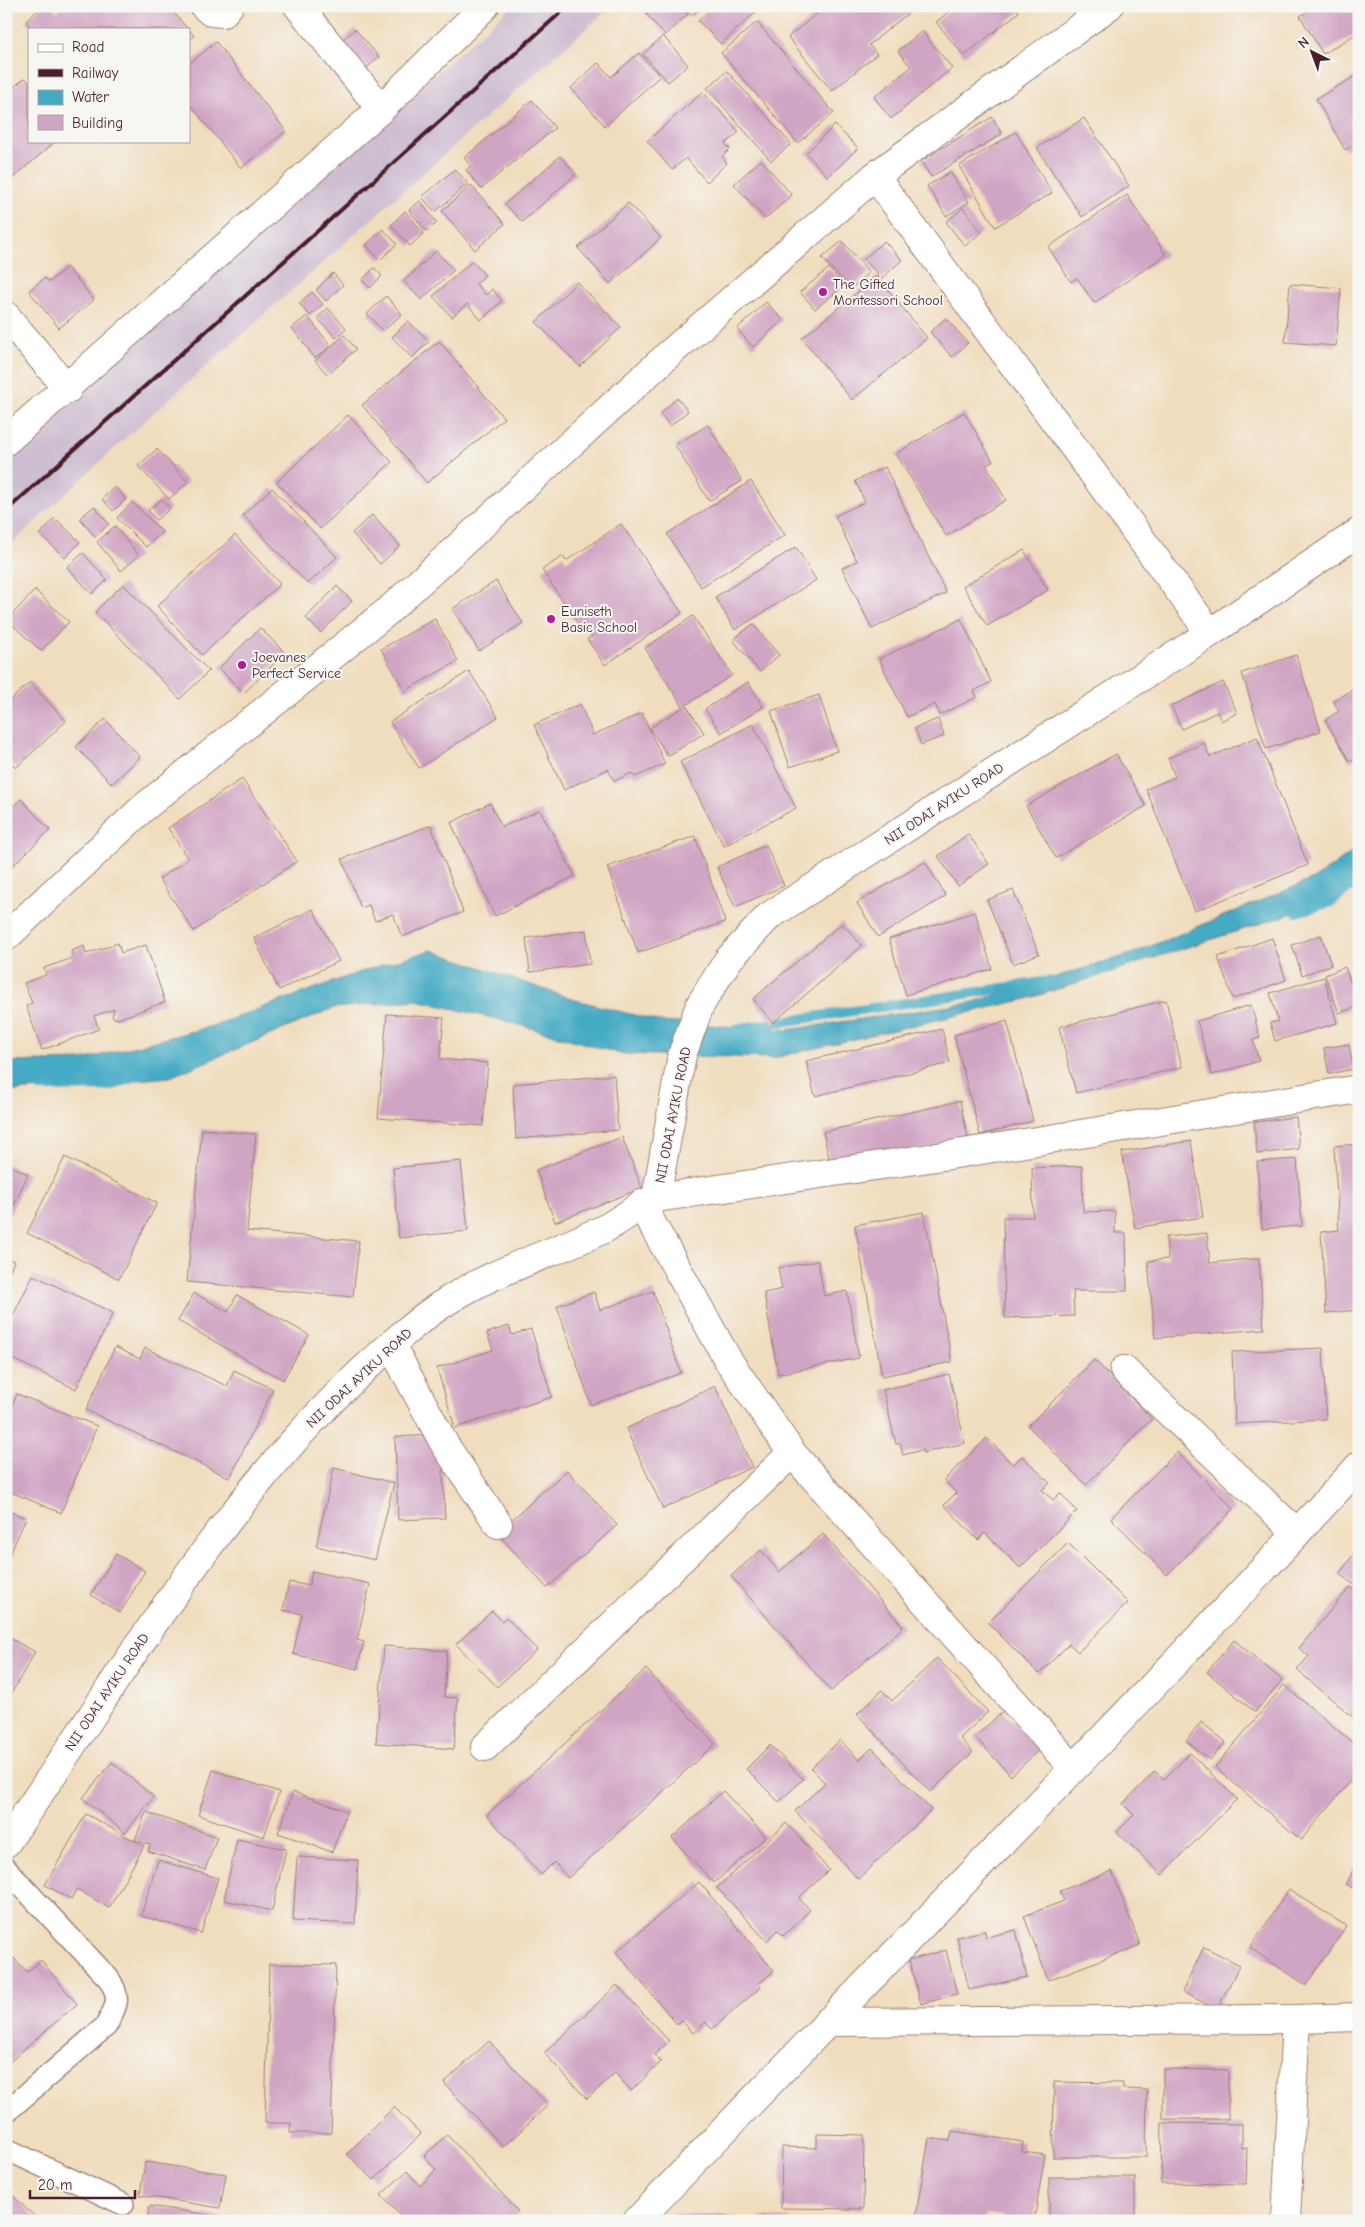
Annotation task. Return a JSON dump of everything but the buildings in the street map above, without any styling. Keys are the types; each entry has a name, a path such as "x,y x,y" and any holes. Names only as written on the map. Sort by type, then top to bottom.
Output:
{"street":[{"path":"204,6 211,12 223,13 229,6"},
{"path":"298,6 381,109"},
{"path":"6,441 381,109 485,6"},
{"path":"6,937 142,809 388,610 669,354 875,176 1109,6"},
{"path":"875,176 1210,633"},
{"path":"6,316 68,388"},
{"name":"NII ODAI AYIKU ROAD","path":"6,1843 193,1566 272,1464 328,1403 391,1346 438,1307 506,1270 603,1229 624,1218 648,1201 682,1055 700,1005 728,960 769,916 1210,633 1359,532"},
{"path":"1073,1768 792,1453 728,1360 648,1201 950,1156 1359,1088"},
{"path":"391,1346 444,1445 498,1524"},
{"path":"1124,1370 1297,1533"},
{"path":"485,1747 792,1453"},
{"path":"637,2221 827,2022 1181,1659 1359,1466"},
{"path":"827,2022 1359,2017"},
{"path":"1286,2221 1296,2019"}],"lane":[{"path":"6,1869 109,1980 115,1989 117,1998 114,2011 106,2026 6,2112"},
{"path":"6,2149 122,2204"}],"shaded area":[{"path":"512,6 611,6 129,435 6,549 6,463 103,370"}],"water":[{"path":"1359,847 1359,878 1309,908 1027,999 773,1058 621,1054 517,1024 417,1000 334,1008 170,1077 6,1092 6,1062 83,1060 212,1026 357,973 431,950 572,999 661,1022 787,1030 970,1003 1134,953 1318,877"}],"waterway":[{"path":"1297,912 1331,902 1359,880"},
{"path":"735,1029 1049,981"},
{"path":"40,1087 111,1086 138,1075"}],"railway":[{"path":"6,511 568,6"}],"place":[{"name":"The Gifted Montessori School","path":"823,292"},
{"name":"Euniseth Basic School","path":"551,619"},
{"name":"Joevanes Perfect Service","path":"242,665"}]}
